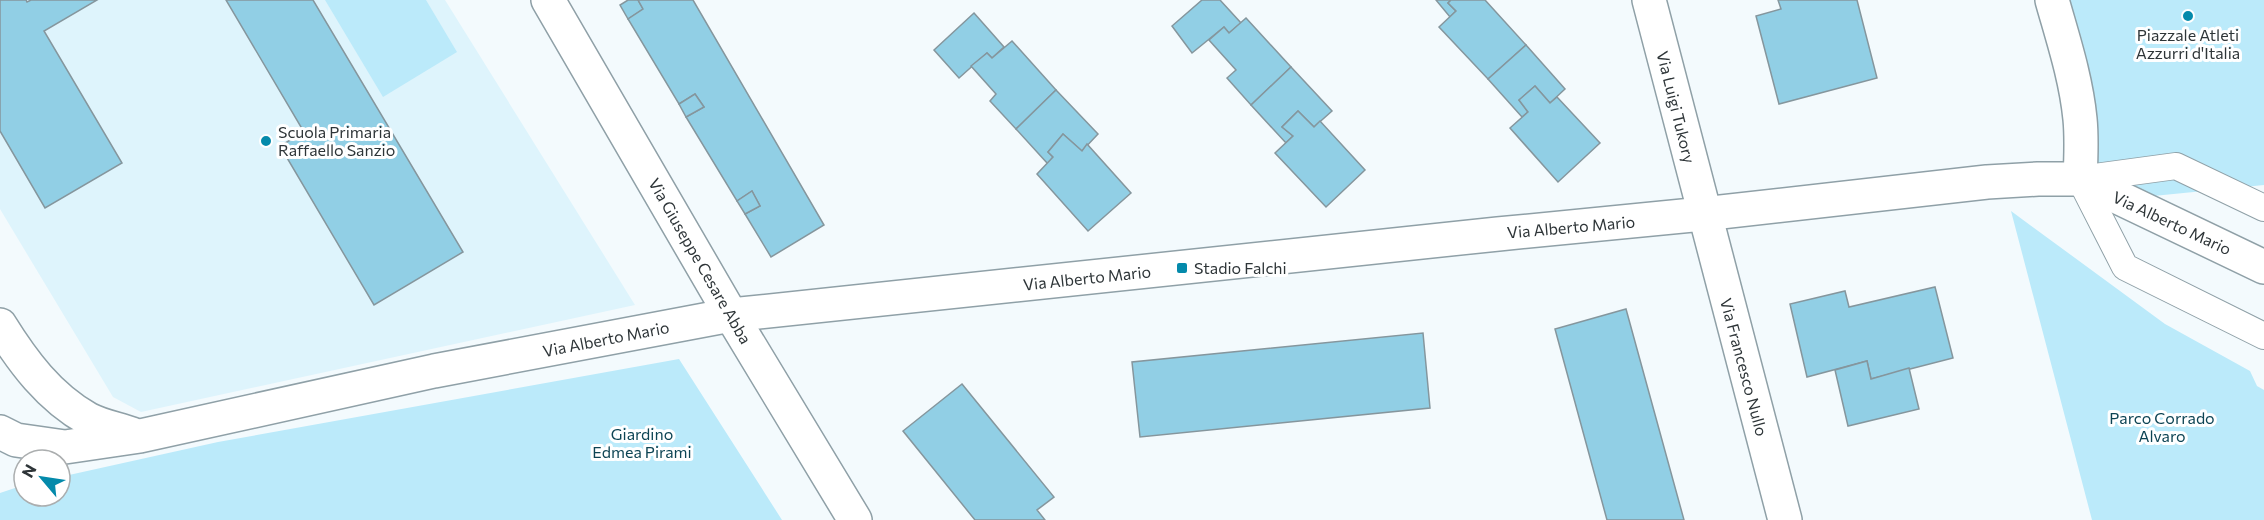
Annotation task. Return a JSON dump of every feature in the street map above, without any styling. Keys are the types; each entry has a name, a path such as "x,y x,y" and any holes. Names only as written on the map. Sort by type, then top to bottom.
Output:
{"street":[{"name":"Via Giuseppe Cesare Abba","path":"548,0 731,315 855,520"},
{"name":"Via Luigi Tukory","path":"1649,0 1703,214"},
{"path":"2052,0 2074,81 2080,118 2082,148 2080,180"},
{"name":"Via Alberto Mario","path":"0,432 16,440 65,447 140,436 434,371 731,315 1703,214 1987,182 2038,179 2080,180 2264,267"},
{"name":"Via Francesco Nullo","path":"1703,214 1785,520"},
{"path":"0,325 34,375 62,402 90,420 140,436"}],"lane":[{"name":"Via Alberto Mario","path":"2264,208 2176,166 2080,180 2125,267 2264,336"}],"shaded area":[{"name":"Scuola Primaria Raffaello Sanzio","path":"0,0 445,0 635,305 141,412 113,397 0,209"}],"green space":[{"path":"325,0 426,0 457,52 383,97"},
{"path":"2039,0 2264,0 2264,185 2093,202"},
{"name":"Parco Corrado Alvaro","path":"2011,211 2165,324 2250,371 2257,386 2264,390 2264,520 2092,520"},
{"name":"Giardino Edmea Pirami","path":"679,359 782,520 0,520 0,493 12,489 12,508 72,508 72,474 218,442"}],"building":[{"path":"0,0 26,0 27,2 31,0 97,0 44,31 122,163 45,208 0,131"},
{"name":"Scuola Primaria Raffaello Sanzio","path":"226,0 313,0 463,252 374,305 280,146 304,132"},
{"path":"628,0 638,0 643,9 628,19 620,5"},
{"path":"638,0 693,0 824,225 771,257 745,214 760,206 752,191 737,201 686,117 704,107 695,94 679,104 628,19 643,9"},
{"path":"1202,0 1220,0 1241,23 1229,33 1224,27 1192,53 1172,26"},
{"path":"1436,0 1451,0 1448,3 1456,11 1450,17"},
{"path":"1451,0 1485,0 1526,45 1488,79 1439,27 1456,11 1448,3"},
{"path":"1778,0 1857,0 1877,78 1779,104 1756,16 1781,9"},
{"path":"974,13 1004,47 992,58 987,53 959,78 934,50"},
{"path":"1246,18 1291,67 1251,105 1227,78 1236,70 1209,40 1224,27 1229,33"},
{"path":"1012,41 1056,90 1016,129 990,101 996,94 971,66 987,53 992,58"},
{"path":"1526,45 1565,89 1550,103 1535,86 1519,100 1528,112 1522,117 1488,79"},
{"path":"1291,67 1332,111 1314,127 1298,111 1282,127 1293,136 1286,143 1251,105"},
{"path":"1535,86 1550,103 1557,97 1600,143 1558,182 1510,128 1528,112 1519,100"},
{"path":"1056,90 1098,134 1082,151 1063,134 1048,152 1053,157 1048,164 1016,129"},
{"path":"695,94 704,107 686,117 679,104"},
{"path":"1298,111 1314,127 1320,121 1365,170 1326,207 1275,153 1293,136 1282,127"},
{"path":"1063,134 1082,151 1087,144 1131,193 1088,231 1037,174 1053,157 1048,152"},
{"path":"752,191 760,206 745,214 737,201"},
{"path":"1935,287 1953,358 1871,379 1867,361 1807,377 1790,304 1845,291 1849,307"},
{"path":"1626,309 1684,520 1607,520 1555,329"},
{"path":"1423,333 1430,408 1140,437 1132,362"},
{"path":"1867,361 1871,379 1909,368 1919,409 1848,426 1835,370"},
{"path":"962,384 1054,497 1037,510 1045,520 975,520 903,431"}],"place":[{"name":"Piazzale Atleti Azzurri d'Italia","path":"2188,16"},
{"name":"Scuola Primaria Raffaello Sanzio","path":"266,141"},
{"name":"Stadio Falchi","path":"1182,268"}]}
